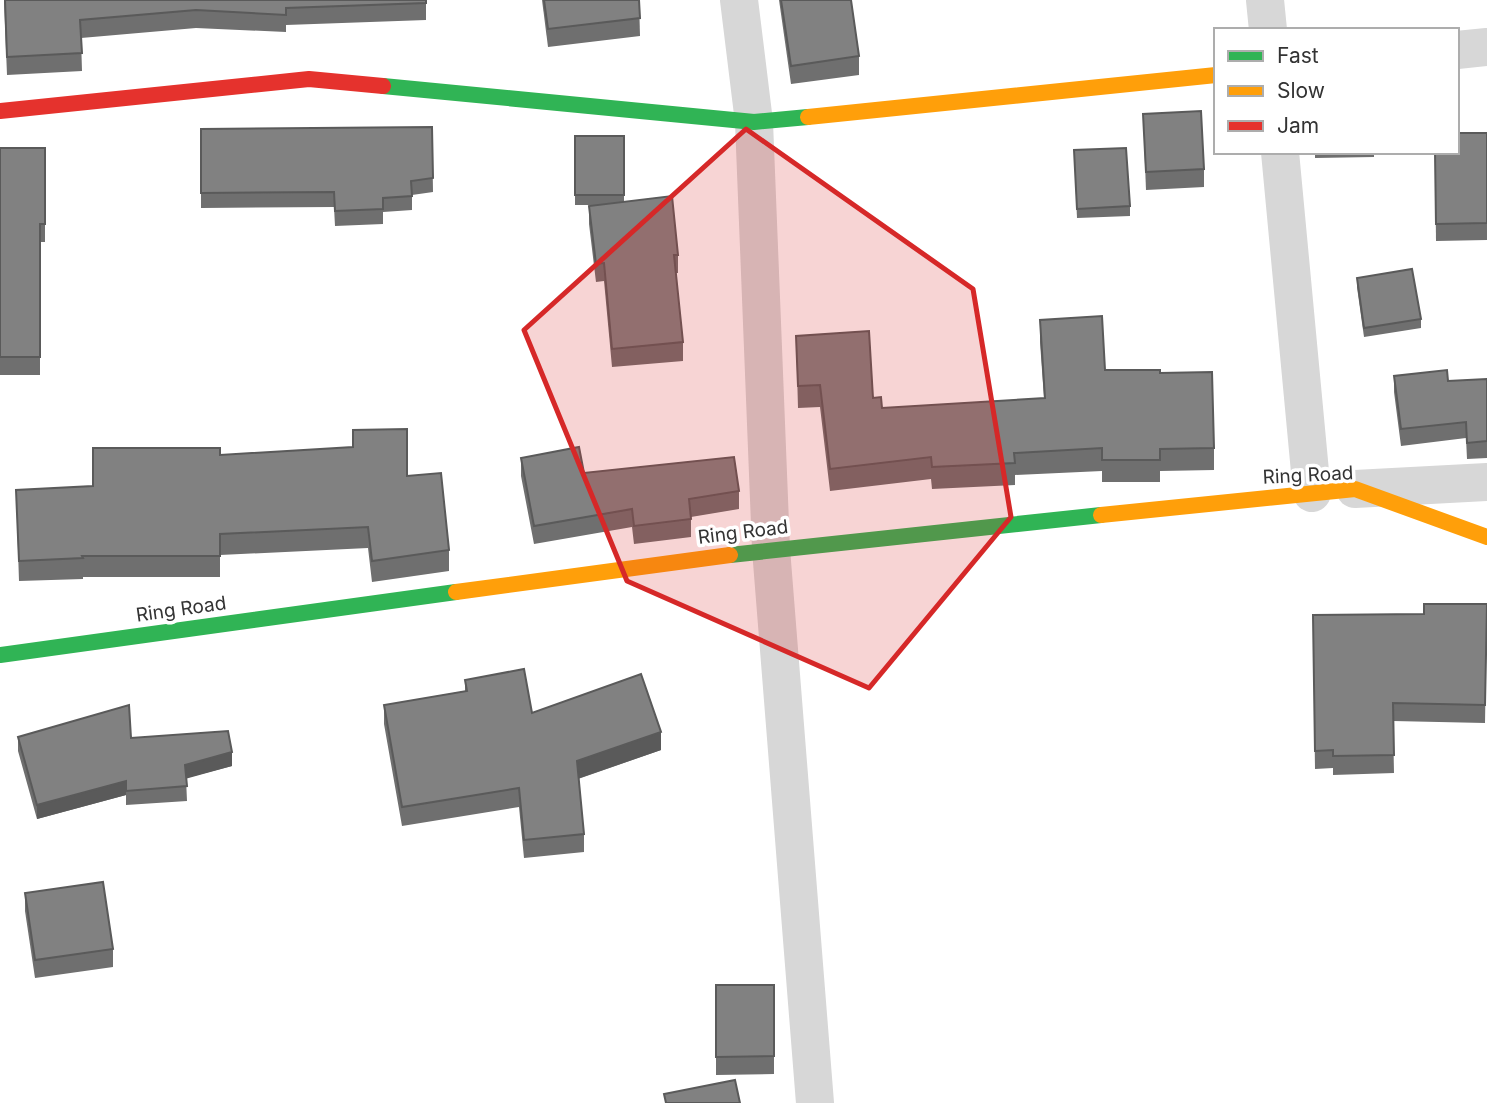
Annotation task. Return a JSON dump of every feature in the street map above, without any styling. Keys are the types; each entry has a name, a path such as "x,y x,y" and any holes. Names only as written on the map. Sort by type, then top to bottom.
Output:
{"street":[{"path":"739,0 754,122 771,549 816,1103"},
{"path":"1265,0 1268,28"},
{"path":"1459,50 1487,47"},
{"path":"0,111 309,79 754,122 1214,75"},
{"path":"1280,154 1311,493"},
{"path":"1354,489 1487,482"},
{"name":"Ring Road","path":"0,655 771,549 1354,489 1487,537"}],"highlighted area":[{"path":"746,129 973,289 1011,517 869,688 627,581 524,330"}],"building":[{"path":"5,0 426,0 426,3 286,8 286,15 196,10 80,20 82,53 7,57"},
{"path":"544,0 639,0 640,18 548,29"},
{"path":"781,0 851,0 859,56 791,66"},
{"path":"1201,111 1204,169 1146,172 1143,114"},
{"path":"432,127 433,178 411,181 412,196 383,198 383,209 335,211 334,192 201,193 201,129"},
{"path":"1459,133 1487,133 1487,223 1436,224 1435,154 1459,154"},
{"path":"575,136 624,136 624,195 575,195"},
{"path":"0,148 45,148 45,224 40,224 40,357 0,357"},
{"path":"1126,148 1130,206 1077,209 1074,150"},
{"path":"672,196 678,255 674,255 683,342 612,349 604,263 596,264 589,206"},
{"path":"1412,269 1421,319 1364,328 1357,278"},
{"path":"1102,316 1105,370 1212,372 1214,448 1160,449 1160,460 1102,460 1102,448 1014,453 1015,463 932,467 931,457 830,469 820,385 798,386 796,336 869,331 873,398 881,397 882,408 1045,398 1040,320"},
{"path":"1447,370 1448,381 1487,379 1487,441 1467,443 1466,422 1401,429 1394,376"},
{"path":"407,429 407,476 441,473 449,550 372,561 368,527 220,534 220,556 82,556 83,558 19,561 16,490 93,486 93,448 220,448 220,455 353,447 353,430"},
{"path":"579,447 584,473 734,457 739,491 689,499 691,519 634,526 632,509 534,526 521,458"},
{"path":"1424,604 1487,604 1485,705 1393,703 1394,755 1333,756 1333,750 1315,751 1313,615 1424,614"},
{"path":"524,669 532,713 641,674 661,732 577,761 584,834 524,840 519,788 402,807 384,705 467,691 465,680"},
{"path":"129,705 131,738 228,731 232,752 185,765 187,786 126,791 126,781 37,805 18,737"},
{"path":"103,882 113,949 35,960 25,893"},
{"path":"716,985 774,985 774,1056 716,1057"},
{"path":"735,1080 740,1103 666,1103 664,1094"}],"traffic: fast":[{"path":"383,86 754,122 808,117"},
{"path":"730,555 1101,515"},
{"path":"0,655 456,592"}],"traffic: slow":[{"path":"808,117 1214,75"},
{"path":"1101,515 1355,489 1487,537"},
{"path":"456,592 730,555"}],"traffic: jam":[{"path":"0,111 309,79 383,86"}]}
